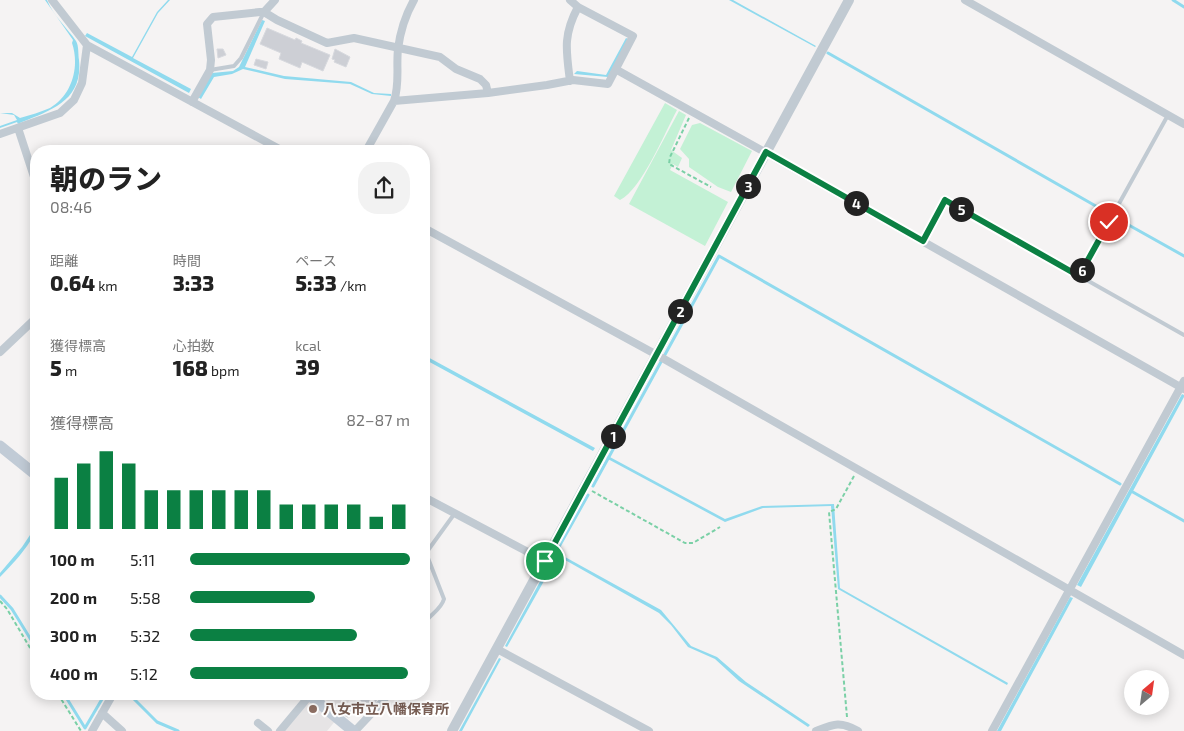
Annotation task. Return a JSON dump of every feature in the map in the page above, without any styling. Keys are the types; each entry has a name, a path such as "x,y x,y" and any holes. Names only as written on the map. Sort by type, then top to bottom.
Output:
{"main road":[{"path":"0,446 30,470"},
{"path":"316,700 354,731"}],"street":[{"path":"52,0 87,45 272,145"},
{"path":"264,12 275,0"},
{"path":"369,145 394,101 397,92 398,48 408,11 414,0"},
{"path":"394,101 488,93 570,81 608,84 617,70 633,36 578,7 570,0"},
{"path":"452,731 849,0"},
{"path":"965,0 1184,124"},
{"path":"570,81 566,49 568,28 578,7"},
{"path":"192,102 210,70 211,60 207,24 213,18 264,12 327,43 354,38 398,48 417,50 440,57 456,69 480,79 486,85 488,93"},
{"path":"0,134 60,113 74,100 82,83 87,45"},
{"path":"617,70 1183,386 992,731"},
{"path":"18,128 30,165"},
{"path":"430,231 657,355 1184,655"},
{"path":"0,352 30,324"},
{"path":"430,500 545,561"},
{"path":"497,649 649,731"},
{"path":"92,731 110,700"},
{"path":"280,731 304,700"},
{"path":"354,731 382,700"},
{"path":"102,713 122,731"},
{"path":"258,723 268,731"},
{"path":"816,731 830,726 845,724 858,731"}],"lane":[{"path":"210,70 234,66 241,58 264,12"},
{"path":"1079,276 1168,115"},
{"path":"923,241 945,200 1184,335"},
{"path":"430,548 456,513"},
{"path":"430,563 444,599 442,606 430,616"}],"path":[{"path":"692,112 670,157 669,164 711,187"},
{"path":"848,725 829,512 836,509 857,469"},
{"path":"585,487 685,543 693,542 720,527"},
{"path":"0,601 7,609 30,648"},
{"path":"62,700 81,731"}],"shaded area":[{"name":"八女市立八幡保育所","path":"309,700 313,700 336,720 327,731 284,731"},
{"path":"326,700 350,700 341,712"}],"green space":[{"path":"665,103 677,110 645,172 628,194 620,200 614,196"},
{"path":"679,111 686,115 671,150 682,158 678,167 673,164 670,170 728,202 705,246 629,204"},
{"path":"700,123 752,151 731,192 718,187 689,167 689,159 680,149 692,125"}],"water":[{"path":"45,0 47,0 77,43 79,74 76,85 71,94 54,108 18,124 17,122 0,128 0,126 17,120 14,115 0,113 12,113 20,118 50,108 64,96 72,80 75,61 73,40"},
{"path":"170,0 158,13 133,58 191,89 189,93 85,36 87,33 132,57 157,12"},
{"path":"729,0 733,0 816,46 815,47"},
{"path":"262,20 265,21 245,67 284,76 351,82 374,93 391,94 391,96 372,94 350,84 285,79 243,69 232,74 214,77 201,99 198,97 212,73 233,71 239,67"},
{"path":"626,38 628,39 608,77 574,74 577,71 606,75"},
{"path":"430,358 595,448 593,451 430,362"},
{"path":"1182,394 1184,397 1081,587 1077,585"},
{"path":"608,456 725,519 762,506 834,504 840,588 1008,683 1007,685 838,589 831,506 763,508 725,522 606,458"},
{"path":"30,535 30,541 27,546 0,577 0,573"},
{"path":"556,552 661,610 691,646 717,657 746,682 810,725 808,727 739,681 715,659 688,647 659,613 558,556 507,647 505,646"},
{"path":"1070,597 1073,598 1001,731 997,731"},
{"path":"499,658 501,659 462,731 459,731"}],"building":[{"path":"267,28 295,40 296,38 302,41 301,43 330,55 323,71 302,62 300,68 279,59 281,53 260,44"},
{"path":"217,49 223,49 226,55 218,58"},
{"path":"335,49 350,57 346,67 334,62 335,60 332,59"},
{"path":"256,59 268,62 266,69 254,65"},
{"path":"359,700 377,700 372,707"},
{"path":"347,709 353,712 349,718 344,715"}],"waterway":[{"path":"1173,0 1184,7"},
{"path":"828,53 1108,213"},
{"path":"1118,219 1184,256"},
{"path":"593,486 719,256 1120,484"},
{"path":"1131,491 1184,521"},
{"path":"557,554 556,552 588,495"},
{"path":"0,596 12,609 30,638"},
{"path":"68,700 85,728 101,700"},
{"path":"135,700 157,722 178,731"}],"place":[{"name":"八女市立八幡保育所","path":"313,709"}],"route":[{"path":"545,561 766,152 923,241 945,200 1079,276 1109,222"}]}
